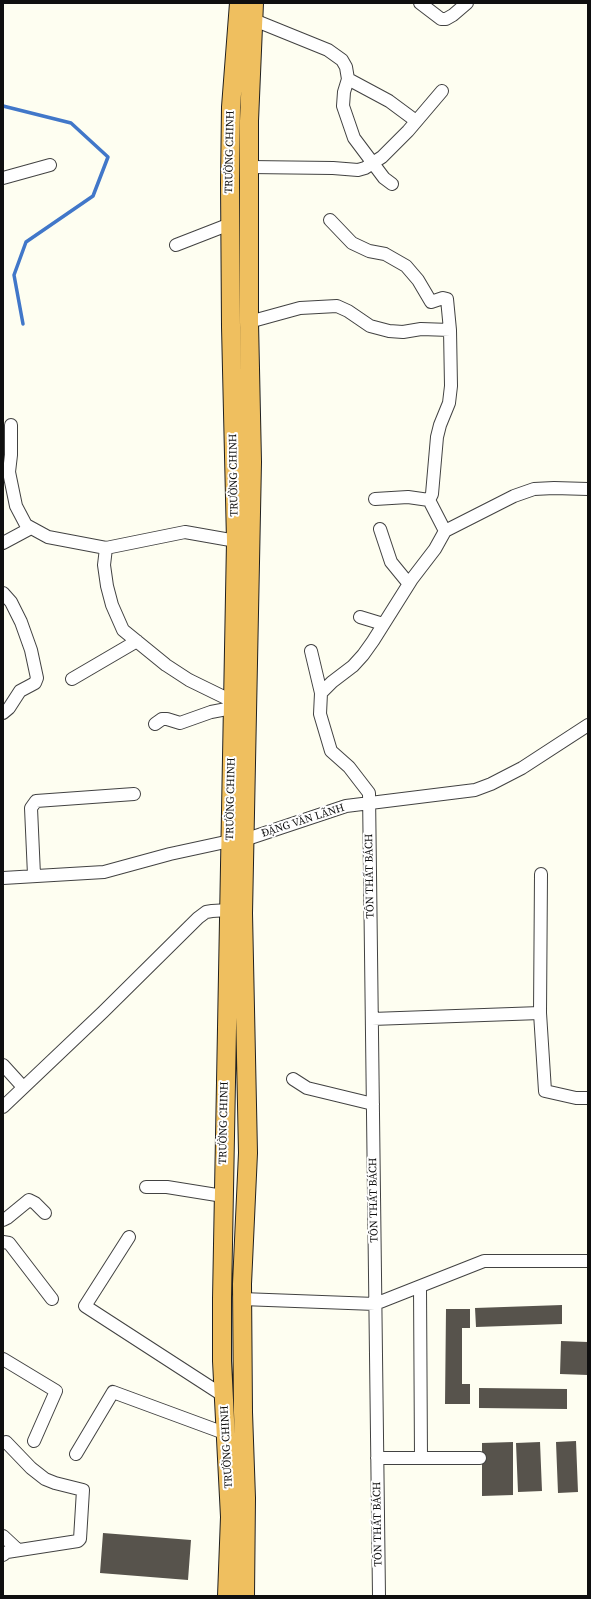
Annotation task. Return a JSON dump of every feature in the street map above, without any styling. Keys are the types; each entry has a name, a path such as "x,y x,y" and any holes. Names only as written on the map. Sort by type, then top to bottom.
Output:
{"highway":[{"name":"TRƯỜNG CHINH","path":"237,841 232,704 236,541 230,303 230,224 231,107 239,3"},
{"name":"TRƯỜNG CHINH","path":"227,1596 230,1517 224,1396 222,1298 223,1196 236,912 237,841 252,462 249,121 254,11"},
{"name":"TRƯỜNG CHINH","path":"236,912 248,1153 242,1299 243,1412 246,1498 246,1596"}],"street":[{"path":"420,3 441,19 453,15 467,3"},
{"path":"254,11 336,55 342,60 346,67 348,79 344,92 343,106 354,138 384,178 392,184"},
{"path":"348,79 389,101 416,121"},
{"path":"250,167 333,168 358,170 382,157 442,91"},
{"path":"3,178 50,165"},
{"path":"330,220 352,243 369,251 385,254 406,266 418,280 431,302 443,298 447,299 450,330 449,403 437,437 432,494 429,500"},
{"path":"176,245 230,224"},
{"path":"250,313 338,306 370,326 389,331 403,332 421,329 450,330"},
{"path":"11,425 11,454 9,472 16,506 26,525 48,537 106,548 185,532 236,541"},
{"path":"320,693 353,666 373,641 409,584 435,549 445,531 514,496 534,489 588,489"},
{"path":"375,499 408,497 429,500"},
{"path":"429,500 445,531"},
{"path":"3,542 31,528"},
{"path":"380,529 391,562 409,584"},
{"path":"106,548 104,565 112,605 123,630 166,665 189,680 232,704"},
{"path":"3,593 11,602 21,622 31,650 37,678 35,683 20,691 9,708 3,713"},
{"path":"360,617 383,624"},
{"path":"72,679 137,641"},
{"name":"TÔN THẤT BÁCH","path":"312,651 320,693 320,714 331,751 349,767 369,793 370,804 379,1596"},
{"path":"155,724 162,719 180,723 232,704"},
{"name":"ĐẶNG VĂN LÃNH","path":"3,878 104,872 170,854 237,841 346,806 475,790 491,784 522,768 588,724"},
{"path":"34,875 31,808 36,801 134,794"},
{"path":"541,874 540,1013 545,1091 576,1098 588,1098"},
{"path":"3,1107 103,1012 198,918 212,911 236,912"},
{"path":"372,1019 540,1013"},
{"path":"3,1065 23,1088"},
{"path":"293,1079 307,1088 373,1104"},
{"path":"146,1187 167,1187 223,1196"},
{"path":"3,1220 8,1218 29,1200 35,1203 45,1214"},
{"path":"129,1237 85,1306 224,1396"},
{"path":"4,1239 9,1243 52,1299"},
{"path":"242,1299 375,1304 484,1261 588,1261"},
{"path":"420,1286 421,1458"},
{"path":"3,1359 56,1391 34,1441"},
{"path":"76,1454 113,1392 227,1434"},
{"path":"3,1555 7,1552 78,1541 80,1539 83,1490 45,1479 31,1468 6,1442"},
{"path":"377,1458 480,1458"},
{"path":"3,1536 18,1550"}],"building":[{"path":"562,1305 562,1324 476,1327 475,1308"},
{"path":"446,1309 470,1309 470,1328 462,1328 462,1384 470,1384 470,1404 445,1404"},
{"path":"561,1341 588,1342 588,1375 560,1374"},
{"path":"479,1388 567,1389 567,1409 479,1408"},
{"path":"576,1441 578,1492 558,1493 556,1442"},
{"path":"513,1442 513,1495 482,1496 482,1443"},
{"path":"540,1442 542,1491 518,1492 516,1443"},
{"path":"103,1533 191,1540 188,1580 100,1573"}],"waterway":[{"path":"3,106 71,123 108,157 93,196 26,242 14,275 23,324"}]}
